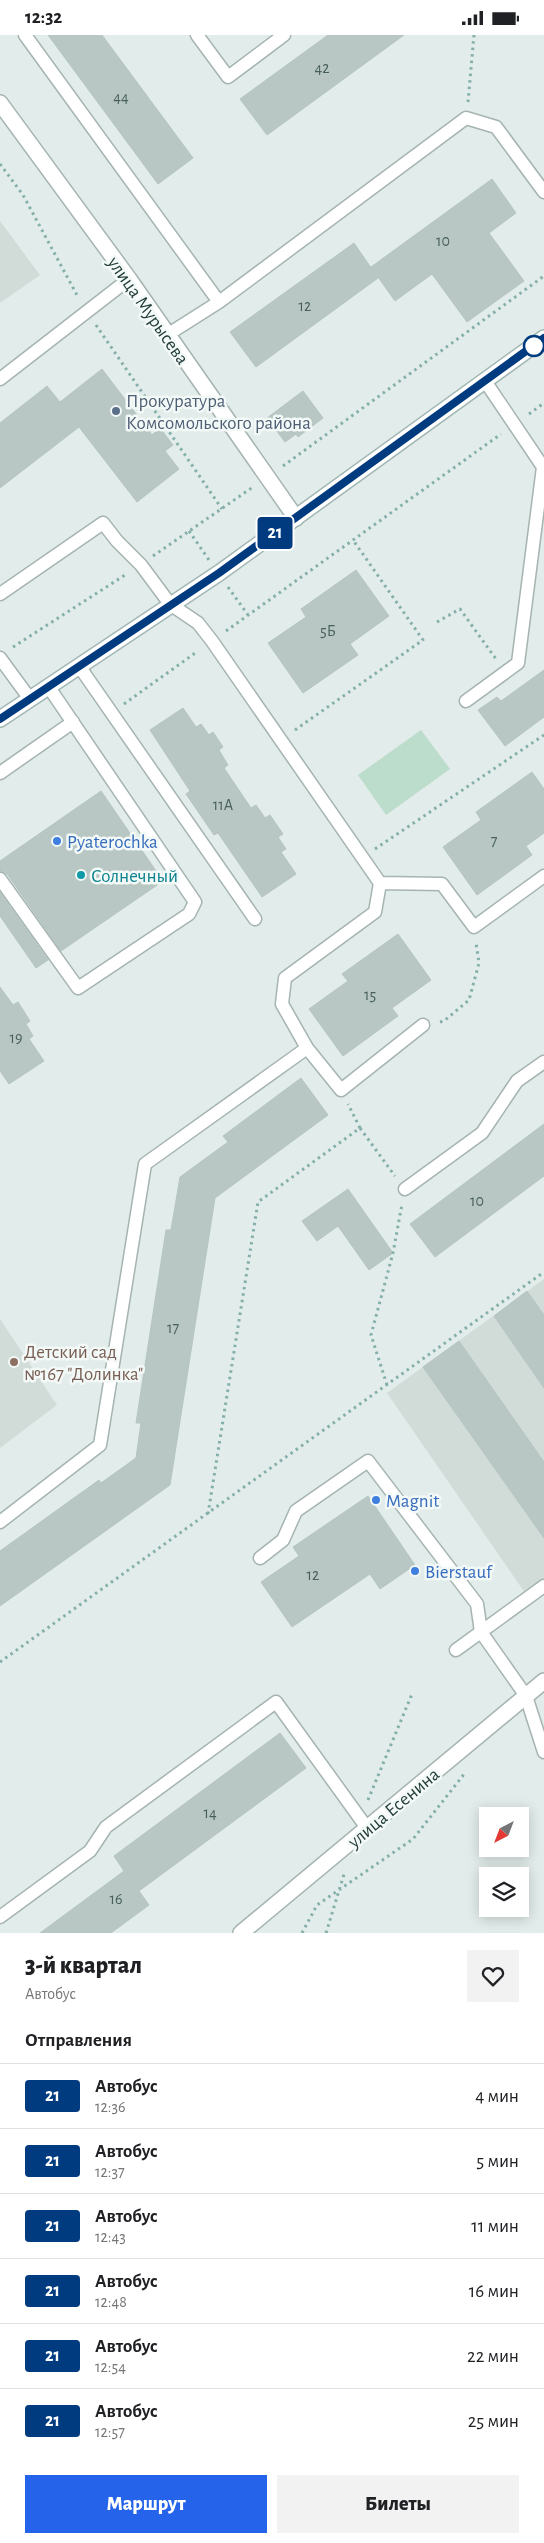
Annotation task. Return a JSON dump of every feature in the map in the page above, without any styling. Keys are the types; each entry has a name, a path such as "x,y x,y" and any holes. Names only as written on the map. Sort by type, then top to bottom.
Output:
{"street":[{"name":"улица Мурысева","path":"0,103 129,279 296,518"},
{"path":"0,719 219,573 544,338"},
{"name":"улица Есенина","path":"241,1933 355,1838 364,1824 544,1681"}],"lane":[{"path":"25,35 219,302"},
{"path":"197,35 228,77 284,35"},
{"path":"167,335 219,302 466,118 496,127 544,191"},
{"path":"0,379 129,279"},
{"path":"466,701 518,663 543,467 485,381"},
{"path":"0,594 103,523 140,565 170,604 198,623 212,641 380,883 375,912 285,978 282,1004 307,1048 341,1090 422,1025"},
{"path":"0,658 30,699"},
{"path":"79,666 255,919"},
{"path":"0,879 78,989 189,913 196,902 48,687"},
{"path":"0,773 72,722"},
{"path":"380,883 442,884 474,927 544,876"},
{"path":"0,1522 100,1445 145,1164 307,1048"},
{"path":"405,1189 482,1133 517,1081 544,1062"},
{"path":"260,1558 284,1540 296,1511 368,1461 477,1604 481,1631 526,1696 544,1752"},
{"path":"456,1649 544,1586"},
{"path":"0,1917 90,1851 106,1827 276,1702 364,1824"}],"path":[{"path":"466,118 474,35"},
{"path":"0,164 23,195 87,312 222,509"},
{"path":"521,419 544,403"},
{"path":"111,713 506,431"},
{"path":"291,733 423,640 353,540"},
{"path":"437,622 460,609 505,672"},
{"path":"373,851 544,735"},
{"path":"422,1025 444,1021 469,1000 479,963 474,927"},
{"path":"341,1090 360,1128 405,1189 393,1253 371,1335 387,1385"},
{"path":"208,1514 258,1202 360,1128"},
{"path":"0,1662 544,1272"},
{"path":"364,1824 412,1694"},
{"path":"302,1933 317,1905 339,1892 413,1839 470,1767"},
{"path":"326,1933 355,1838"}],"shaded area":[{"path":"0,221 40,275 0,303"},
{"path":"544,1279 544,1594 532,1603 387,1393"},
{"name":"Детский сад №167 \"Долинка\"","path":"0,1319 57,1405 0,1448"}],"green space":[{"path":"421,730 450,769 386,815 358,775"}],"building":[{"path":"48,35 102,35 193,158 158,184"},
{"path":"328,35 404,35 267,135 240,99"},
{"path":"492,179 516,213 489,233 524,281 467,322 432,274 395,301 371,267"},
{"path":"354,243 378,278 256,367 230,332"},
{"path":"102,369 152,435 160,428 173,445 165,451 179,469 137,502 79,427 0,488 0,423 47,386 60,402"},
{"path":"303,391 323,418 298,437 296,434 285,442 267,418"},
{"path":"356,570 389,616 350,644 358,655 303,693 268,643 306,617 301,609"},
{"path":"544,670 544,717 505,746 478,710 497,697 501,701"},
{"path":"183,708 196,727 201,724 209,735 213,732 223,747 219,750 228,765 224,768 251,808 256,805 265,818 270,815 283,834 278,837 286,849 281,852 296,874 262,897 218,833 214,835 186,794 190,791 150,730"},
{"path":"532,772 544,789 544,833 526,846 532,855 477,895 443,847 481,820 476,812"},
{"name":"Солнечный","path":"101,791 163,881 61,951 7,874 0,871 0,861"},
{"path":"0,893 48,960 36,968 0,916"},
{"path":"398,934 431,980 392,1008 398,1016 343,1056 309,1009 348,981 342,974"},
{"path":"0,987 13,1005 18,1002 30,1021 26,1024 33,1036 29,1039 44,1061 9,1084 0,1071"},
{"path":"301,1078 328,1115 215,1198 170,1485 0,1606 0,1551 99,1480 101,1483 136,1458 141,1423 136,1423 166,1230 171,1230 180,1177 228,1142 223,1136"},
{"path":"544,1124 544,1176 435,1257 410,1224"},
{"path":"348,1189 393,1253 369,1270 338,1226 317,1241 302,1221"},
{"path":"527,1291 544,1315 544,1388 494,1316"},
{"path":"459,1341 544,1462 544,1538 423,1367"},
{"path":"368,1496 415,1565 380,1589 370,1574 292,1627 261,1582 299,1556 293,1547"},
{"path":"280,1733 306,1768 139,1891 149,1905 111,1933 40,1933 124,1871 114,1856"}],"bus line":[{"name":"21","path":"0,719 219,573 544,338"}],"place":[{"name":"Прокуратура Комсомольского района","path":"116,411"},
{"name":"Pyaterochka","path":"57,841"},
{"name":"Солнечный","path":"81,875"},
{"name":"Детский сад №167 \"Долинка\"","path":"14,1362"},
{"name":"Magnit","path":"376,1500"},
{"name":"Bierstauf","path":"415,1571"}]}
